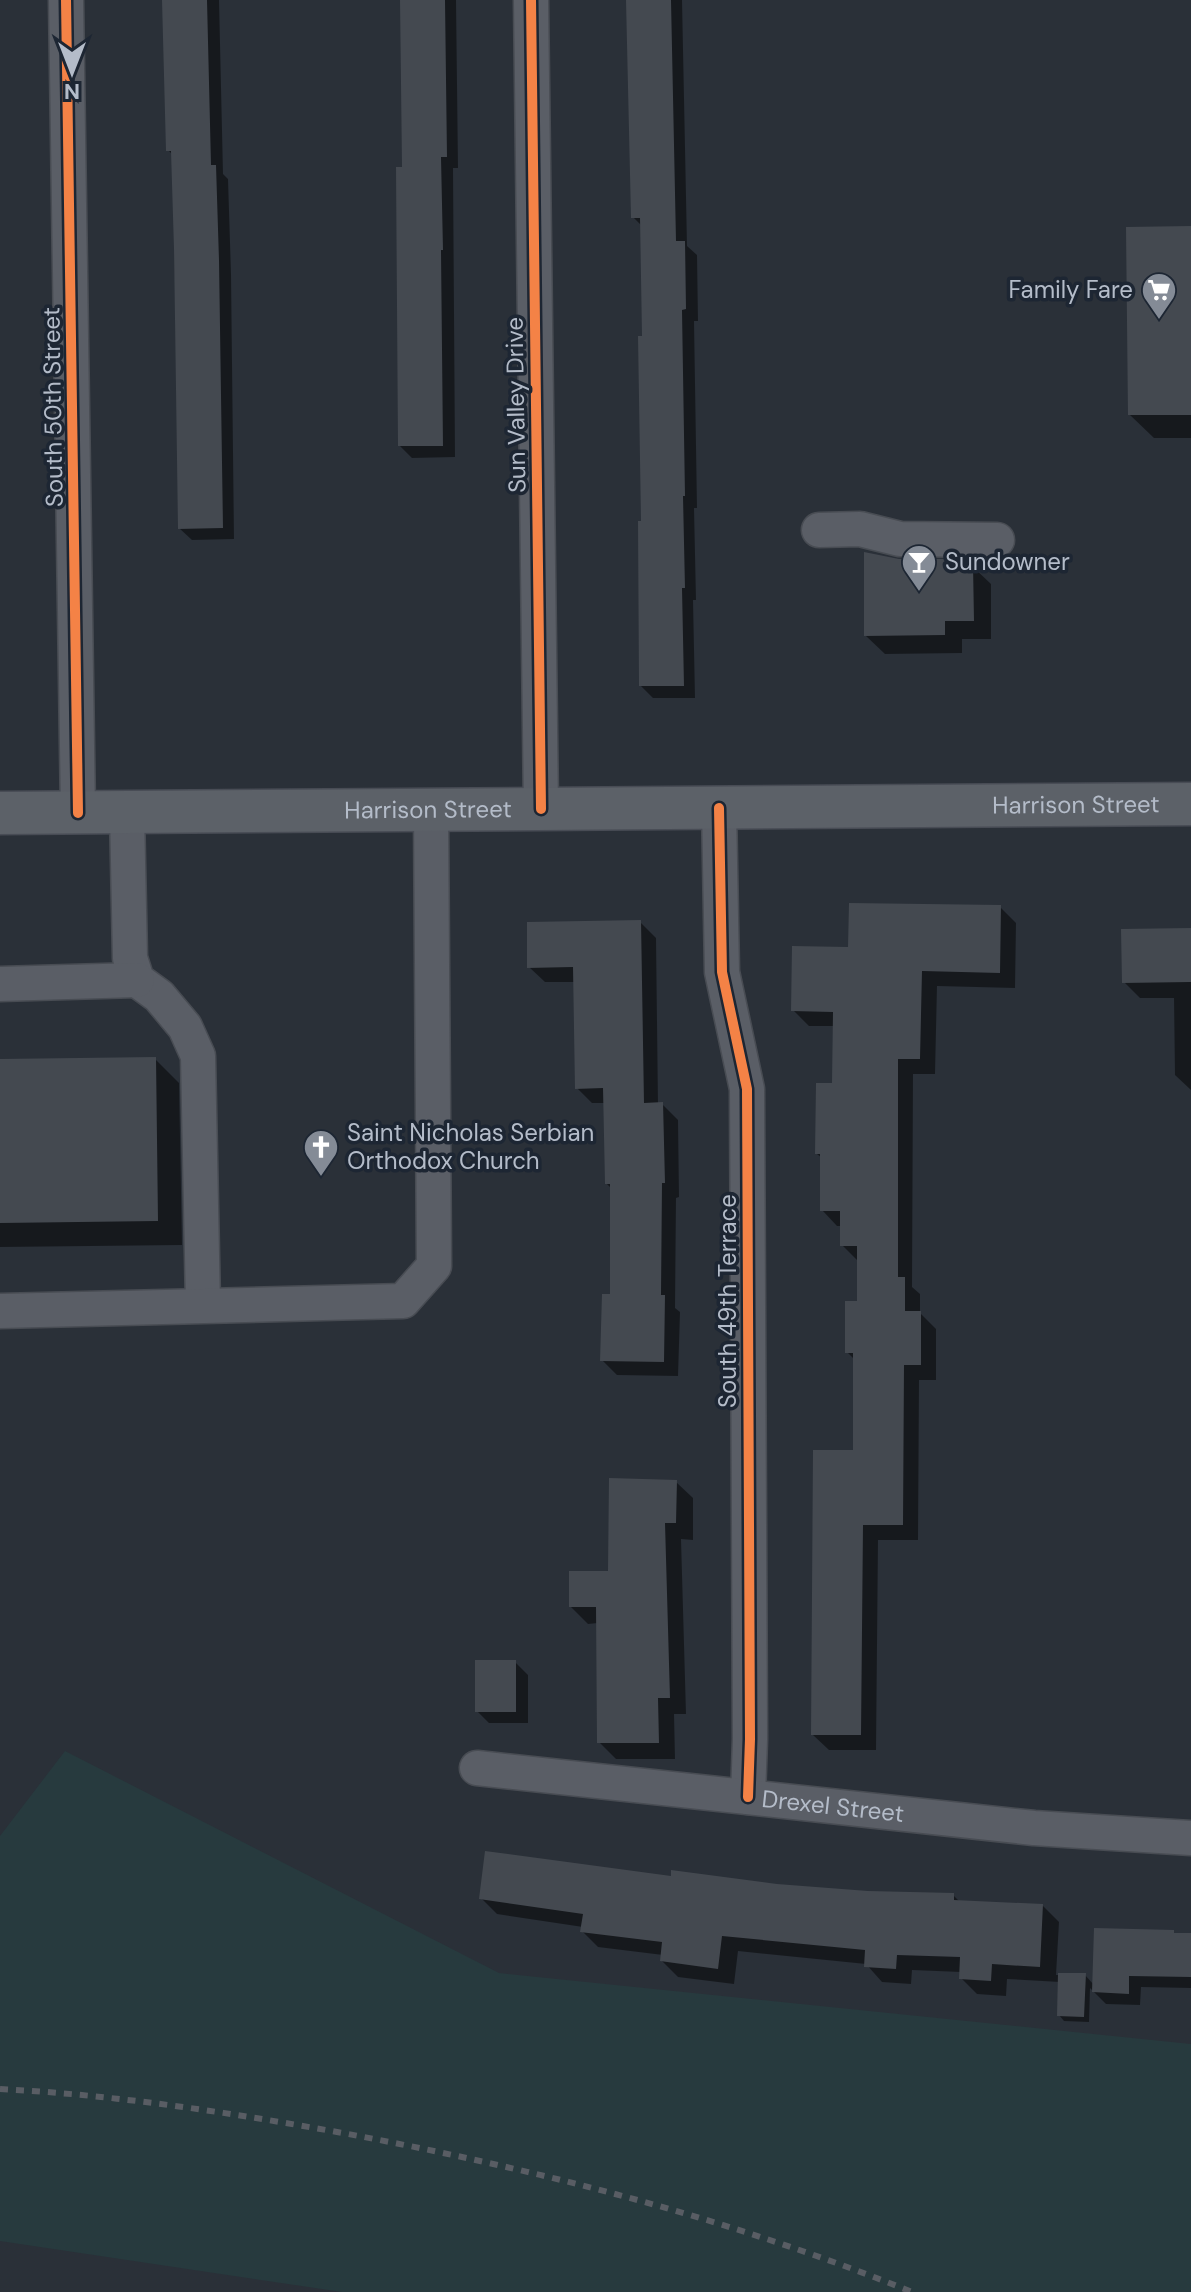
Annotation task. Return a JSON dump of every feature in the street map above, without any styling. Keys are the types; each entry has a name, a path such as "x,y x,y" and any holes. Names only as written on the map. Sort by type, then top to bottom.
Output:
{"main road":[{"name":"Harrison Street","path":"0,813 1191,804"}],"street":[{"name":"South 50th Street","path":"66,0 78,813"},
{"name":"Sun Valley Drive","path":"531,0 541,809"},
{"path":"819,530 860,529 900,539 997,540"},
{"name":"South 49th Terrace","path":"719,808 722,972 747,1089 748,1797"},
{"path":"0,1311 403,1301 434,1266 431,810"},
{"path":"127,813 130,958 137,980 159,996 185,1027 198,1056 203,1305"},
{"path":"0,984 137,980"},
{"name":"Drexel Street","path":"477,1768 1034,1828 1191,1838"}],"green space":[{"path":"65,1751 499,1973 1191,2044 1191,2292 342,2292 0,2241 0,1836"}],"building":[{"path":"162,0 207,0 211,165 216,165 219,260 223,528 178,529 174,249 171,151 166,151"},
{"path":"400,0 445,0 447,157 441,157 443,446 398,446 396,167 402,167"},
{"path":"626,0 671,0 676,241 685,241 686,309 682,310 684,686 639,686 640,218 631,218"},
{"name":"Family Fare","path":"1191,226 1191,415 1128,415 1126,227"},
{"name":"Sundowner","path":"864,552 899,559 945,559 945,564 973,564 974,621 945,621 945,635 864,636"},
{"path":"849,903 1001,905 1000,973 922,971 920,1059 898,1059 898,1277 905,1277 905,1311 921,1311 921,1365 904,1365 903,1525 863,1525 861,1735 811,1735 813,1450 853,1450 853,1353 845,1353 845,1301 857,1301 857,1246 840,1246 840,1211 820,1211 820,1154 815,1154 816,1083 832,1083 833,1012 791,1011 792,946 848,947"},
{"path":"641,920 644,1103 663,1102 665,1183 662,1183 661,1295 665,1295 664,1362 600,1361 602,1294 610,1294 610,1184 605,1184 603,1088 575,1089 573,967 527,968 527,922"},
{"path":"1191,928 1191,982 1122,983 1121,929"},
{"path":"156,1057 158,1221 0,1223 0,1059"},
{"path":"609,1478 677,1480 676,1523 665,1523 670,1698 658,1698 659,1743 597,1743 596,1607 569,1607 569,1571 608,1571"},
{"path":"475,1660 516,1660 516,1712 475,1712"},
{"path":"485,1851 671,1876 671,1870 777,1884 954,1893 954,1900 1043,1904 1040,1967 992,1964 991,1981 959,1979 960,1957 897,1955 896,1969 864,1967 865,1950 722,1936 718,1969 660,1961 662,1942 580,1932 583,1914 479,1899"},
{"path":"1094,1928 1191,1933 1191,1977 1129,1976 1129,1994 1092,1992"},
{"path":"1058,1973 1086,1973 1084,2017 1057,2016"}],"railway":[{"path":"0,2089 131,2100 218,2112 348,2134 492,2164 705,2219 912,2292"}],"cycle path":[{"path":"66,0 78,813"},
{"path":"531,0 541,809"},
{"path":"719,808 722,972 747,1089 748,1797"}],"place":[{"name":"Family Fare","path":"1159,321"},
{"name":"Sundowner","path":"919,593"},
{"name":"Saint Nicholas Serbian Orthodox Church","path":"321,1178"}]}
